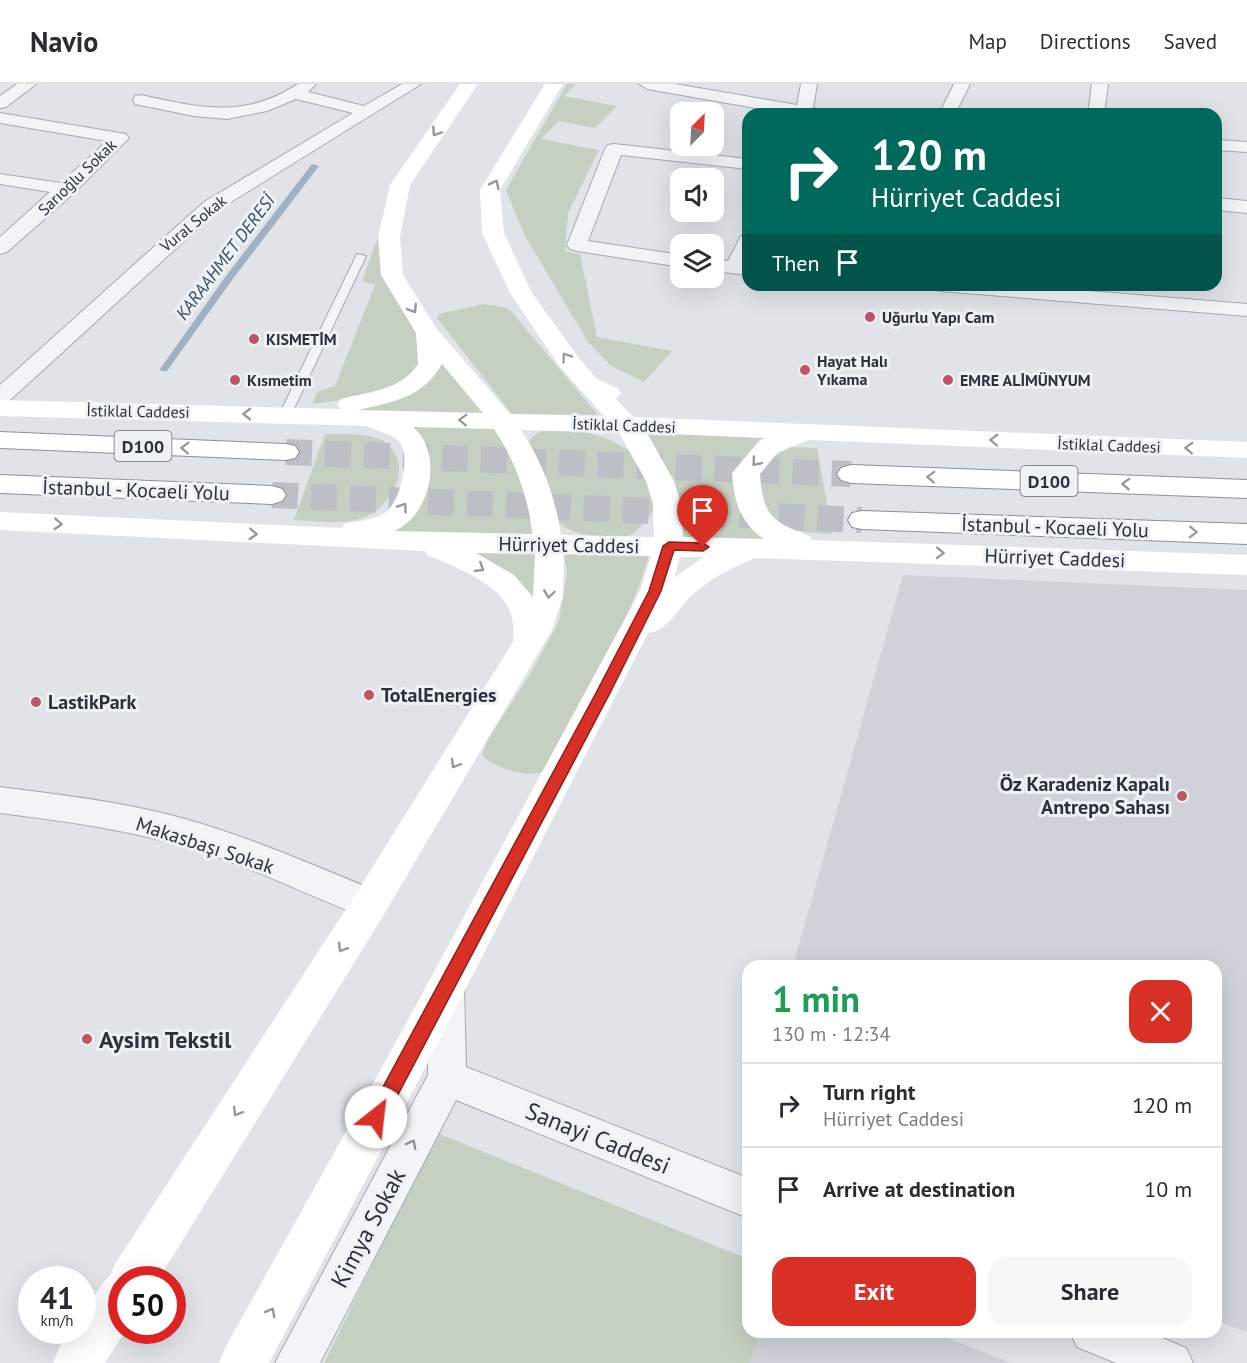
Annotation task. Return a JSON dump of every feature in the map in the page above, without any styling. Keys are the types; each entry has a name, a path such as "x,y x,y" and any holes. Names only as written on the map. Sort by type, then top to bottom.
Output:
{"main road":[{"path":"140,1266 370,904 529,644 547,609 553,573 535,482 509,434 428,333 392,275 389,237 400,185 469,84"},
{"path":"243,1363 618,664 655,591 669,546 667,504 660,481 635,438 569,362 520,293 493,233 490,190 554,84"},
{"path":"285,415 374,400 411,386 424,374 430,364 428,333"},
{"path":"588,384 631,403 730,429"},
{"name":"İstiklal Caddesi","path":"0,408 366,417 509,434"},
{"path":"290,536 352,532 395,519 405,507 414,487 418,460 413,441 398,429 366,417"},
{"path":"509,434 518,438 523,432 538,425 562,423 635,438"},
{"name":"İstiklal Caddesi","path":"562,423 635,438 730,429 1247,450"},
{"path":"804,433 769,446 747,473 747,500 763,528 819,550"},
{"name":"D100","path":"0,441 286,452"},
{"name":"D100","path":"851,474 1247,489"},
{"name":"İstanbul - Kocaeli Yolu","path":"0,484 272,495"},
{"path":"624,546 648,530 667,504"},
{"name":"İstanbul - Kocaeli Yolu","path":"862,520 1247,534"},
{"name":"Hürriyet Caddesi","path":"0,521 406,540 546,529 587,545 766,548 1247,565"},
{"path":"0,542 355,559 378,553 406,540 466,559 493,575 513,591 528,616 529,644"},
{"path":"618,664 669,599 687,582 723,559 766,548"},
{"path":"77,1363 108,1316"}],"street":[{"path":"0,103 28,84"},
{"name":"Vural Sokak","path":"0,397 211,206 413,84"},
{"path":"647,84 777,108"},
{"path":"809,84 809,108"},
{"path":"950,108 962,84"},
{"path":"1097,108 1100,84"},
{"path":"141,99 201,113 237,114 261,108 301,89 368,112"},
{"name":"Sarıoğlu Sokak","path":"0,117 120,138 0,248"},
{"path":"1222,145 1247,147"},
{"path":"670,259 577,245 614,149 742,163"},
{"path":"0,179 67,189"},
{"path":"1222,205 1247,207"},
{"path":"732,268 742,250"},
{"path":"1013,291 1247,310"},
{"name":"Makasbaşı Sokak","path":"0,801 98,814 160,826 219,845 370,904"},
{"name":"Kimya Sokak","path":"297,1363 447,1078 446,988"},
{"name":"Sanayi Caddesi","path":"447,1078 742,1196"},
{"path":"1107,1338 1171,1363"}],"lane":[{"path":"285,415 361,256"}],"shaded area":[{"path":"903,575 1247,590 1247,1332 1222,1323 1222,960 795,960"},
{"path":"757,1338 947,1338 1011,1363 750,1363"}],"green space":[{"path":"567,84 576,84 564,96 617,106 595,128 559,121 541,139 599,150 568,213 565,251 580,254 597,337 672,351 644,382 611,366 588,342 525,236 506,190"},
{"path":"379,234 420,333 418,367 398,386 363,397 312,404 317,392 335,386 375,285 362,281"},
{"path":"483,304 504,307 511,311 598,415 512,414 437,318 439,314"},
{"path":"438,358 489,415 345,410 374,406"},
{"path":"404,425 497,427 511,453 521,480 532,536 386,532 418,508 430,480 429,453 422,440"},
{"path":"571,427 608,439 638,455 655,508 644,523 630,535 614,539 594,537 565,527 556,518 527,446 530,440 540,432 551,428"},
{"path":"643,432 765,438 747,458 735,493 741,520 773,541 678,540"},
{"path":"325,434 358,434 374,437 388,444 395,454 399,464 399,475 395,486 390,497 373,513 363,518 346,521 294,520"},
{"path":"791,447 817,448 832,534 789,528 771,516 765,505 759,473 771,458"},
{"path":"435,544 534,547 540,573 532,614"},
{"path":"563,548 650,551 618,636 590,691 544,771 521,773 494,764 482,755 487,741 532,671 559,621 567,572"},
{"path":"437,1133 742,1257 742,1338 757,1338 750,1363 324,1363"}],"waterway":[{"name":"KARAAHMET DERESİ","path":"164,369 229,278 315,166"}],"tunnel":[{"path":"286,452 851,474"},
{"path":"272,495 862,520"}],"place":[{"name":"Uğurlu Yapı Cam","path":"870,317"},
{"name":"KISMETİM","path":"254,339"},
{"name":"Hayat Halı Yıkama","path":"805,370"},
{"name":"Kısmetim","path":"235,380"},
{"name":"EMRE ALİMÜNYUM","path":"948,380"},
{"name":"TotalEnergies","path":"369,695"},
{"name":"LastikPark","path":"36,702"},
{"name":"Öz Karadeniz Kapalı Antrepo Sahası","path":"1182,796"},
{"name":"Aysim Tekstil","path":"87,1039"}],"route":[{"path":"376,1117 603,693 655,591 669,546 703,547"}]}
